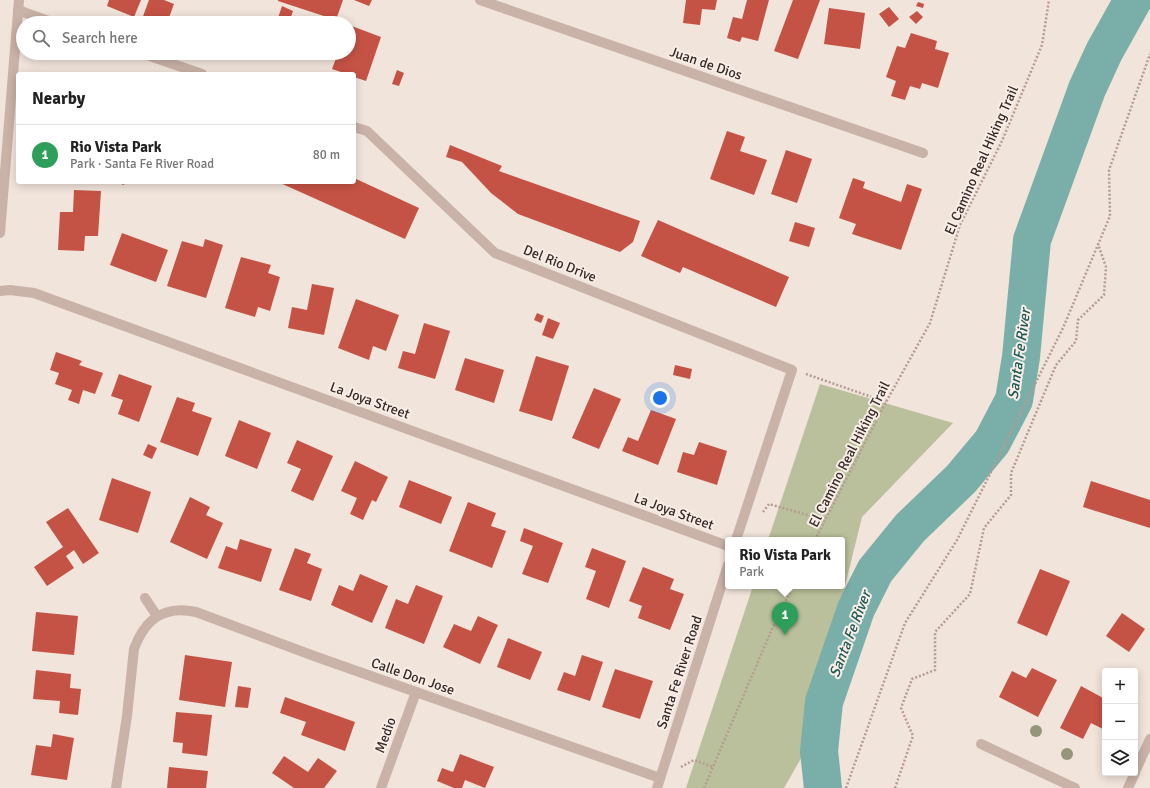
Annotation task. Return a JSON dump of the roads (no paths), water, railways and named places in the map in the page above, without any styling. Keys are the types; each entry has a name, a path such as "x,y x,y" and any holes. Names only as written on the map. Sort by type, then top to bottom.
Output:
{"street":[{"name":"Juan de Dios","path":"480,0 923,153"},
{"path":"18,16 19,5 40,16"},
{"path":"0,233 16,41"},
{"path":"161,60 196,72"},
{"name":"Del Rio Drive","path":"356,127 367,131 496,252 792,370 737,537"},
{"name":"La Joya Street","path":"0,291 10,290 34,293 725,545"},
{"name":"Santa Fe River Road","path":"659,783 725,574"},
{"path":"145,598 157,616"},
{"name":"Calle Don Jose","path":"116,788 126,723 134,648 143,630 157,616 177,610 196,612 659,783"},
{"name":"Medio","path":"381,788 416,692"},
{"path":"1138,765 1150,739"},
{"path":"981,744 1075,788"},
{"path":"1128,788 1133,776"}],"waterway":[{"name":"Santa Fe River","path":"823,788 819,751 824,702 856,609 875,571 910,528 961,479 992,442 1014,400 1021,357 1032,240 1087,89 1104,52 1133,0"}],"place":[{"name":"Rio Vista Park","path":"785,635"}]}
